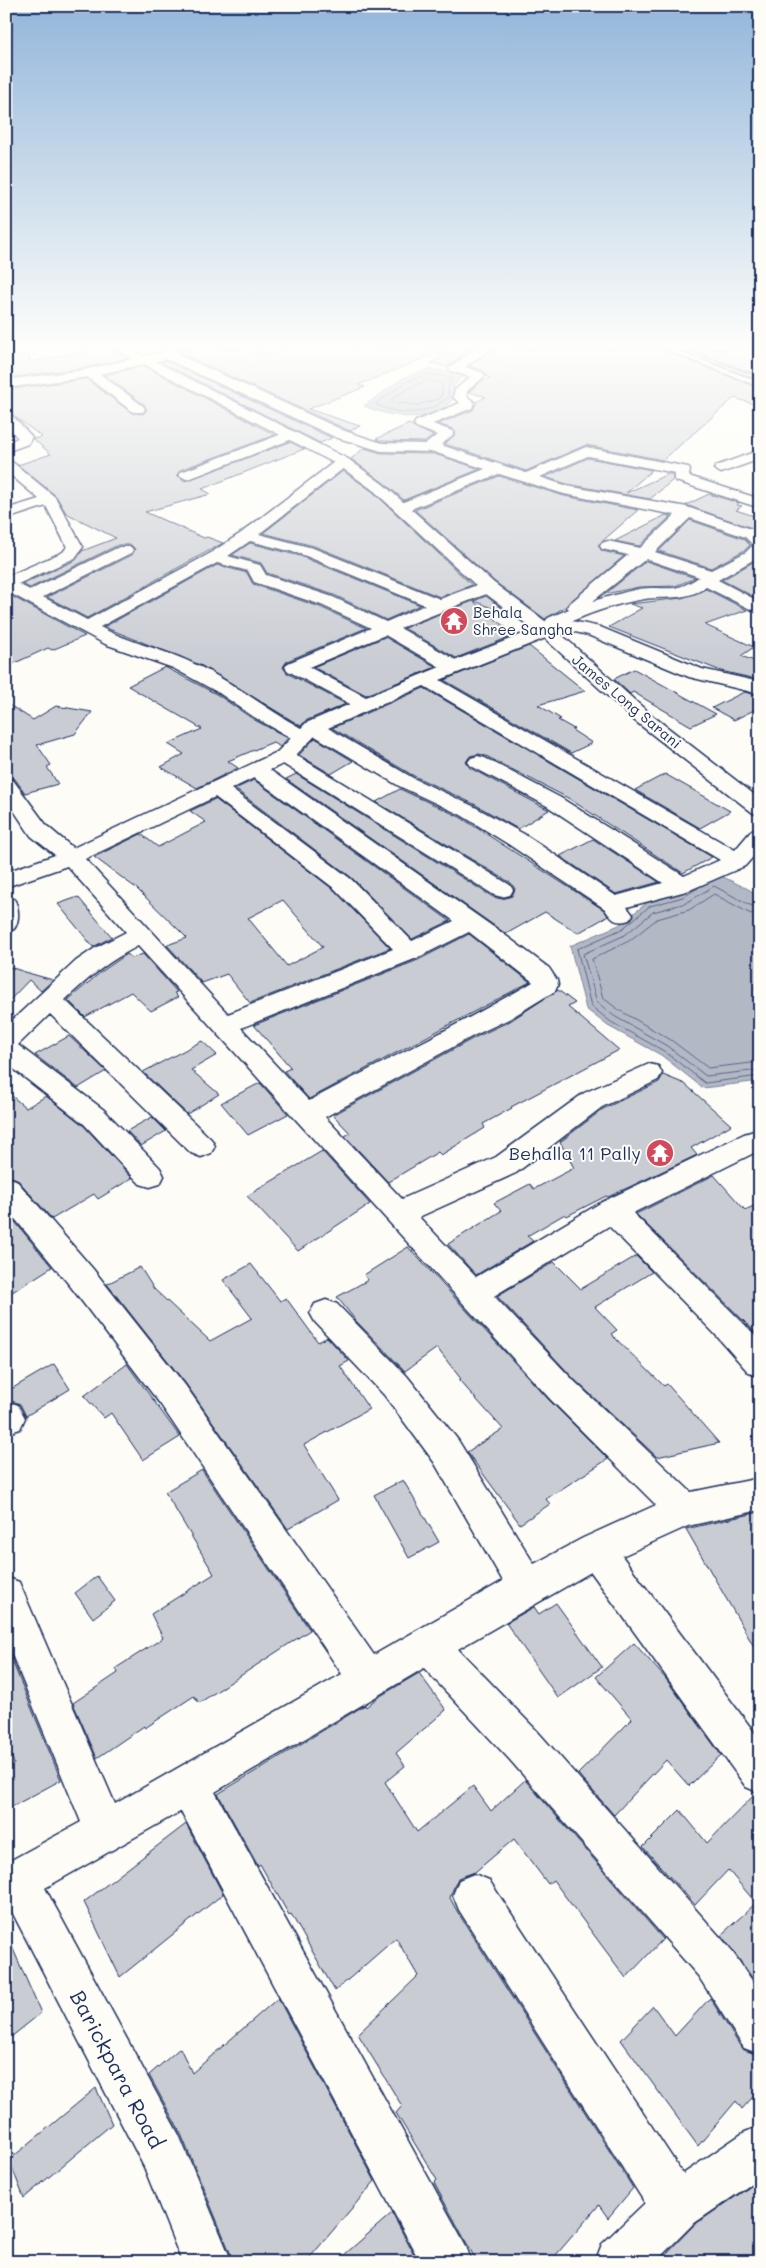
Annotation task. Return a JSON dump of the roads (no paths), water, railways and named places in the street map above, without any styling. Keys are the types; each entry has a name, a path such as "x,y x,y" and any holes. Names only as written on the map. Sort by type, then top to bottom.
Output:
{"main road":[{"path":"186,475 238,455"},
{"name":"James Long Sarani","path":"329,455 343,462 378,488 488,587 555,624 642,717 760,809"},
{"path":"458,455 564,490 594,497 687,512 757,544"},
{"path":"526,478 577,455"},
{"path":"606,455 683,470 681,478 760,504"},
{"path":"721,469 758,455"},
{"path":"86,628 215,557 247,536 343,462"},
{"path":"6,464 50,500 75,547 68,555 6,583"},
{"path":"401,508 498,469"},
{"path":"6,514 50,500"},
{"path":"555,624 632,560 644,554 687,512"},
{"path":"247,536 307,551 440,605"},
{"path":"6,880 71,857 218,789 284,756 308,732 364,704 555,624 585,609 641,594 671,594 691,590 757,544"},
{"path":"608,546 677,563 708,578 760,609"},
{"path":"30,597 125,550"},
{"path":"215,557 254,568 260,578 327,600 386,628 454,667"},
{"path":"6,583 86,628 111,640 179,664 226,689 261,713 308,732 468,811 516,839 617,909 682,885 738,861 760,835"},
{"path":"364,704 294,667 440,605 488,587"},
{"path":"555,624 600,633 696,674 760,688"},
{"path":"425,678 738,861"},
{"path":"284,756 502,890"},
{"path":"478,762 554,802 682,885"},
{"path":"256,770 501,943 540,974 545,980 546,985 500,1013 464,1030 306,1115"},
{"path":"6,784 39,831 71,857 306,1115 474,1293 562,1390 685,1510"},
{"path":"218,789 343,884 371,911 408,952"},
{"path":"6,904 6,924"},
{"path":"224,1025 408,952 470,922"},
{"path":"6,1041 92,960 142,934"},
{"path":"50,999 201,1146"},
{"path":"6,1049 94,1117 150,1176"},
{"path":"398,1213 506,1165 593,1100 649,1073"},
{"path":"474,1293 612,1210 754,1141"},
{"path":"6,1188 82,1278 174,1395 369,1680"},
{"path":"612,1210 725,1324 760,1363"},
{"path":"326,1312 396,1386 446,1452 527,1587"},
{"path":"12,1883 189,1785 527,1587 596,1550 685,1510 760,1494"},
{"path":"596,1550 760,1773"},
{"path":"6,1595 106,1832"},
{"path":"428,1645 524,1746 714,1962 760,2032"},
{"path":"189,1785 447,2262"},
{"name":"Barickpara Road","path":"12,1883 162,2152 207,2262"},
{"path":"474,1895 676,2207"},
{"path":"620,2262 676,2207 760,2150"}],"water":[{"path":"713,872 750,890 760,899 760,1081 703,1088 661,1055 608,1026 586,1009 570,946 619,925 648,902 681,893"}],"place":[{"name":"Behala Shree Sangha","path":"454,621"},
{"name":"Behalla 11 Pally","path":"660,1153"}]}
